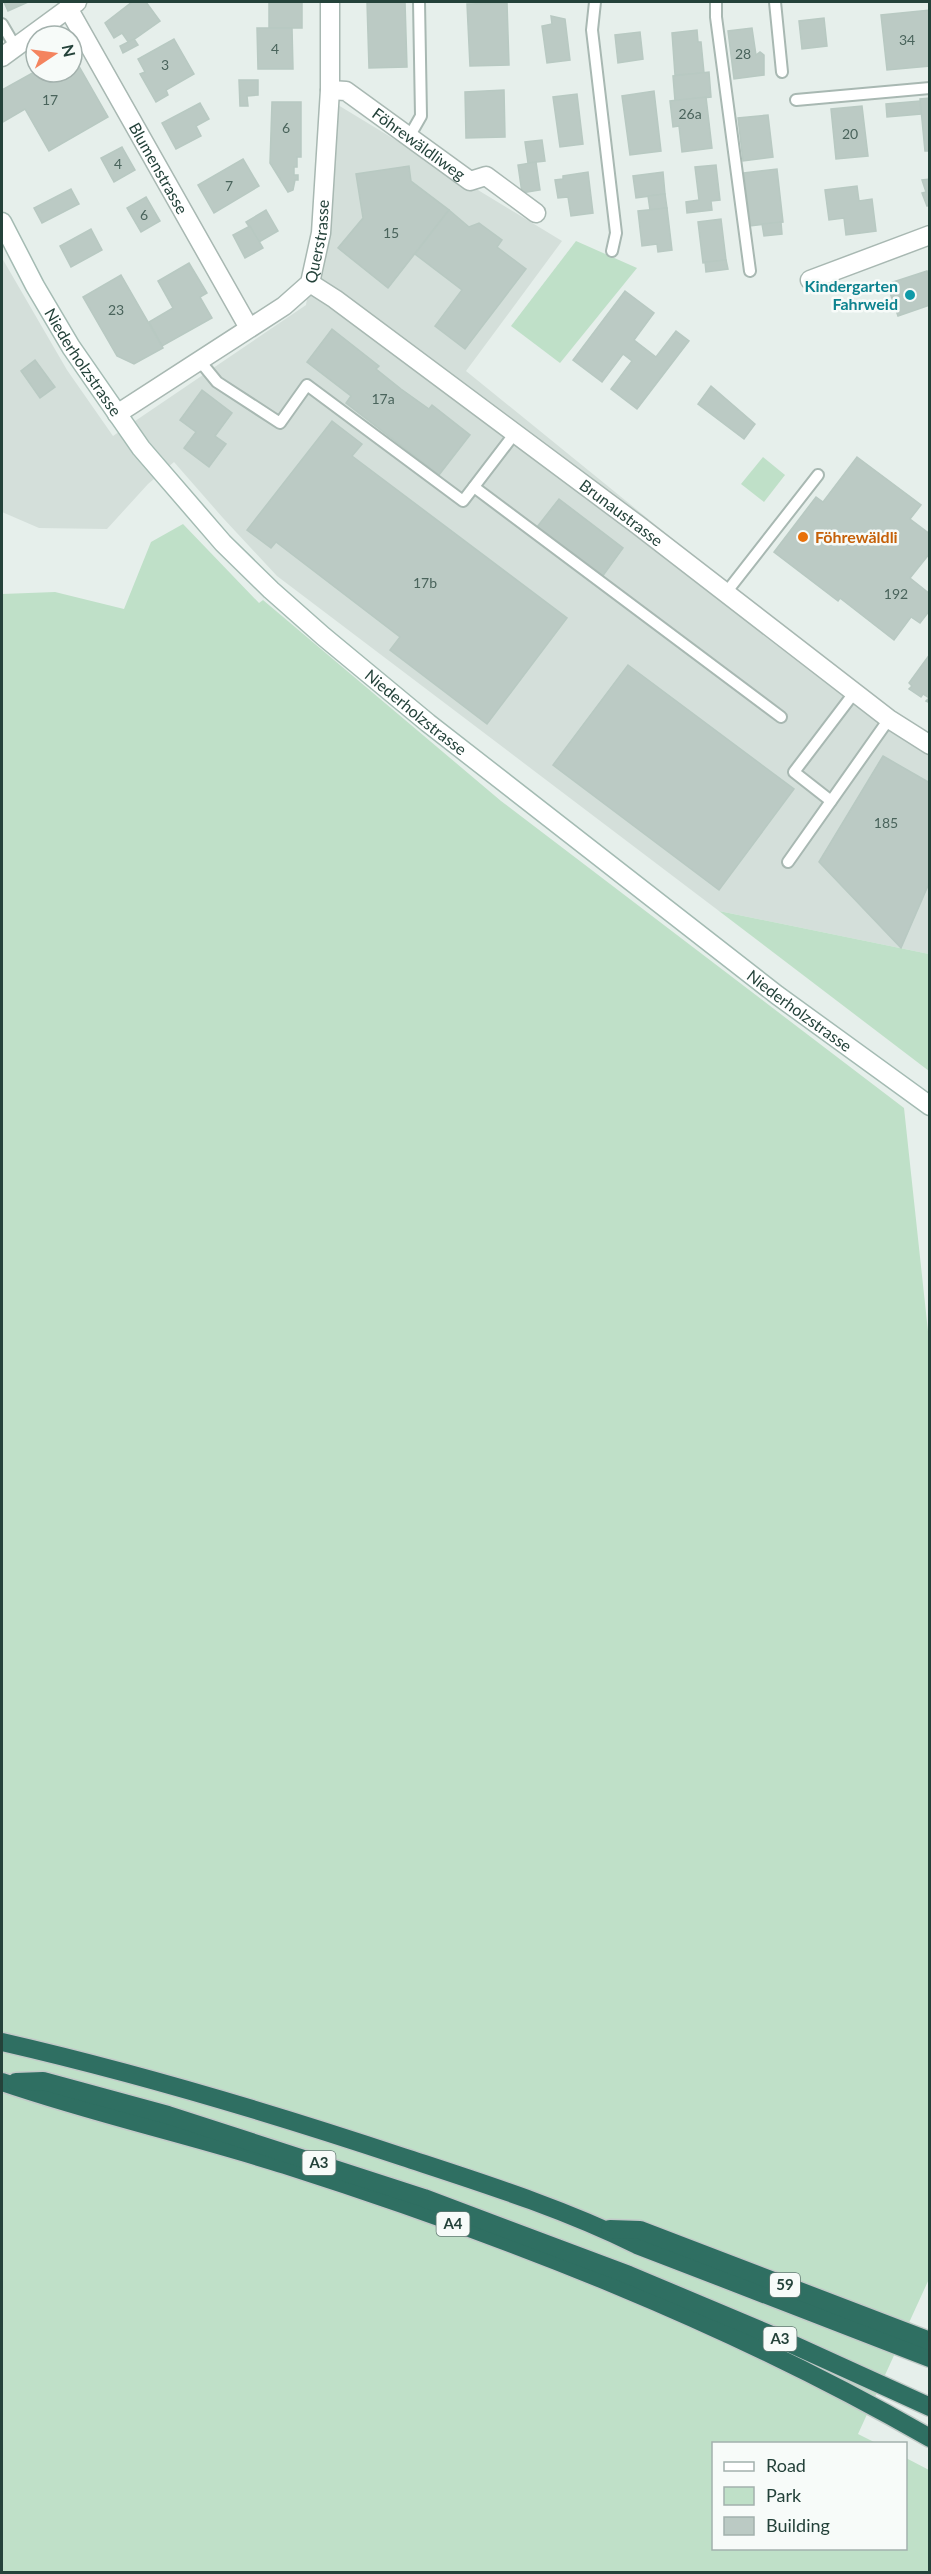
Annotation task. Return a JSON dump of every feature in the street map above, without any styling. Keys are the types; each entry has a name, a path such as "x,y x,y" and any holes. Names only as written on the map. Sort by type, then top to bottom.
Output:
{"highway":[{"name":"A3","path":"2,2042 151,2080 328,2132 532,2201 603,2228"},
{"name":"A3","path":"2,2082 44,2081 157,2112 424,2198 639,2279 774,2336 930,2407"},
{"name":"A4","path":"2,2082 39,2095 285,2165 421,2211 552,2261 744,2341 803,2369 930,2438"},
{"name":"59","path":"603,2228 640,2230 930,2341"},
{"path":"603,2228 637,2245 930,2358"}],"street":[{"name":"Querstrasse","path":"117,414 284,306 310,283 321,233 330,90 330,2"},
{"path":"9,53 73,5"},
{"name":"Blumenstrasse","path":"73,5 164,176 249,328"},
{"name":"Föhrewäldliweg","path":"330,90 346,91 470,181 486,176 536,213"},
{"name":"Niederholzstrasse","path":"2,222 35,286 71,347 117,414 168,480 223,543 323,636 438,730 768,988 930,1106"},
{"path":"810,280 930,235"},
{"name":"Brunaustrasse","path":"310,283 335,298 515,433 888,719 930,745"}],"lane":[{"path":"409,137 421,116 418,2"},
{"path":"595,2 592,30 616,233 612,251"},
{"path":"716,2 716,17 750,271"},
{"path":"775,2 782,72"},
{"path":"2,24 9,53"},
{"path":"796,100 930,88"},
{"path":"199,360 217,382 280,423 308,385 464,501 515,433"},
{"path":"725,594 818,475"},
{"path":"474,487 781,717"},
{"path":"831,801 794,772 854,693"},
{"path":"788,862 888,719"}],"shaded area":[{"path":"338,105 562,241 466,371 929,747 929,954 719,911 277,576 174,462 148,484 107,529 39,528 2,512 2,258 67,370 113,436 306,305"}],"green space":[{"path":"576,241 637,268 560,363 511,326"},
{"path":"763,457 785,475 764,502 741,484"},
{"path":"183,524 259,603 263,600 501,801 904,1108 930,1350 929,2279 858,2434 874,2442 712,2442 712,2550 907,2550 907,2459 929,2470 929,2572 2,2572 2,594 55,592 124,609 151,542"},
{"path":"719,911 929,954 929,1071"}],"building":[{"path":"4,2 28,2 8,11"},
{"path":"132,2 146,2 160,21 129,43 122,33 114,38 105,23"},
{"path":"269,2 302,2 302,28 269,28"},
{"path":"367,2 405,2 407,67 369,68"},
{"path":"507,3 509,65 470,66 467,4"},
{"path":"930,10 930,66 887,70 881,15"},
{"path":"551,16 565,19 570,60 547,63 542,26 552,24"},
{"path":"824,18 827,46 802,49 799,21"},
{"path":"257,28 292,28 293,69 258,69"},
{"path":"752,28 756,55 760,52 764,55 764,75 734,79 728,31"},
{"path":"697,30 698,42 701,42 704,73 675,75 672,33"},
{"path":"640,32 643,59 618,63 615,35"},
{"path":"134,39 138,45 123,53 120,46"},
{"path":"174,39 194,74 166,90 168,95 156,102 140,74 145,72 138,59"},
{"path":"709,72 711,97 675,101 673,76"},
{"path":"84,75 108,117 49,151 25,109 3,122 2,90 24,78 24,84 84,84"},
{"path":"239,80 258,80 258,95 247,96 248,106 240,106"},
{"path":"504,90 505,137 466,138 465,92"},
{"path":"654,91 661,151 630,155 622,96"},
{"path":"577,94 583,144 560,147 553,97"},
{"path":"706,97 712,148 682,152 679,126 673,127 670,101"},
{"path":"930,98 930,151 925,151 920,99"},
{"path":"920,101 921,114 887,117 886,104"},
{"path":"272,102 301,102 301,157 297,157 297,167 294,167 294,175 298,175 298,180 295,180 293,190 288,192 270,163"},
{"path":"200,103 209,119 196,126 201,136 176,149 162,123"},
{"path":"862,106 868,156 836,159 831,109"},
{"path":"768,115 773,157 743,161 738,118"},
{"path":"542,140 545,161 528,163 525,142"},
{"path":"122,147 135,170 114,182 101,158"},
{"path":"243,159 259,186 214,213 198,185"},
{"path":"536,162 540,190 522,193 518,165"},
{"path":"716,165 720,200 711,201 712,210 687,213 686,202 699,200 695,167"},
{"path":"409,166 411,181 449,210 388,288 338,248 363,218 356,174"},
{"path":"777,169 783,222 750,226 744,173"},
{"path":"588,172 593,213 571,216 568,197 558,198 555,180 563,179 563,176"},
{"path":"663,172 665,194 636,198 633,176"},
{"path":"930,179 930,205 927,206 922,193 926,192 922,180"},
{"path":"857,186 859,201 872,199 876,231 846,235 844,218 829,220 825,190"},
{"path":"71,189 79,204 42,223 34,208"},
{"path":"665,194 667,208 650,210 648,196"},
{"path":"146,197 160,221 141,232 127,208"},
{"path":"667,208 672,250 658,252 657,244 642,246 638,211"},
{"path":"266,210 278,231 259,242 246,222"},
{"path":"449,210 469,227 479,223 502,240 497,247 526,269 465,349 435,326 462,290 415,254"},
{"path":"721,219 726,260 703,263 698,222"},
{"path":"781,222 782,234 764,236 762,224"},
{"path":"250,226 263,248 245,258 233,235"},
{"path":"91,229 102,250 71,267 60,246"},
{"path":"726,260 728,269 706,272 705,262"},
{"path":"189,263 207,293 200,297 212,318 162,346 149,322 173,308 158,281"},
{"name":"Kindergarten Fahrweid","path":"927,271 930,279 930,305 898,316 887,284"},
{"path":"121,275 163,348 134,364 117,356 83,297"},
{"path":"625,291 654,313 634,340 656,357 676,331 689,341 637,409 611,389 632,361 623,354 602,382 573,360"},
{"path":"332,329 379,366 376,369 401,389 429,409 432,405 470,435 439,475 346,403 351,396 307,362"},
{"path":"35,360 55,387 40,398 21,371"},
{"path":"711,386 755,424 744,439 698,404"},
{"path":"202,390 232,413 215,436 226,444 209,467 184,448 196,432 180,420"},
{"path":"332,421 362,444 352,456 567,618 487,724 390,650 400,637 276,542 271,548 247,530"},
{"path":"857,457 921,505 910,519 930,534 930,553 910,578 930,594 930,610 920,623 911,617 894,640 840,598 838,601 774,552 816,497 823,502"},
{"path":"559,499 623,548 602,577 537,527"},
{"path":"930,654 930,703 926,701 929,698 923,694 921,697 909,689 912,686 909,683"},
{"path":"628,665 794,789 719,890 553,765"},
{"path":"883,756 930,783 930,881 901,948 819,862"}],"place":[{"name":"Kindergarten Fahrweid","path":"910,295"},
{"name":"Föhrewäldli","path":"803,537"}]}
